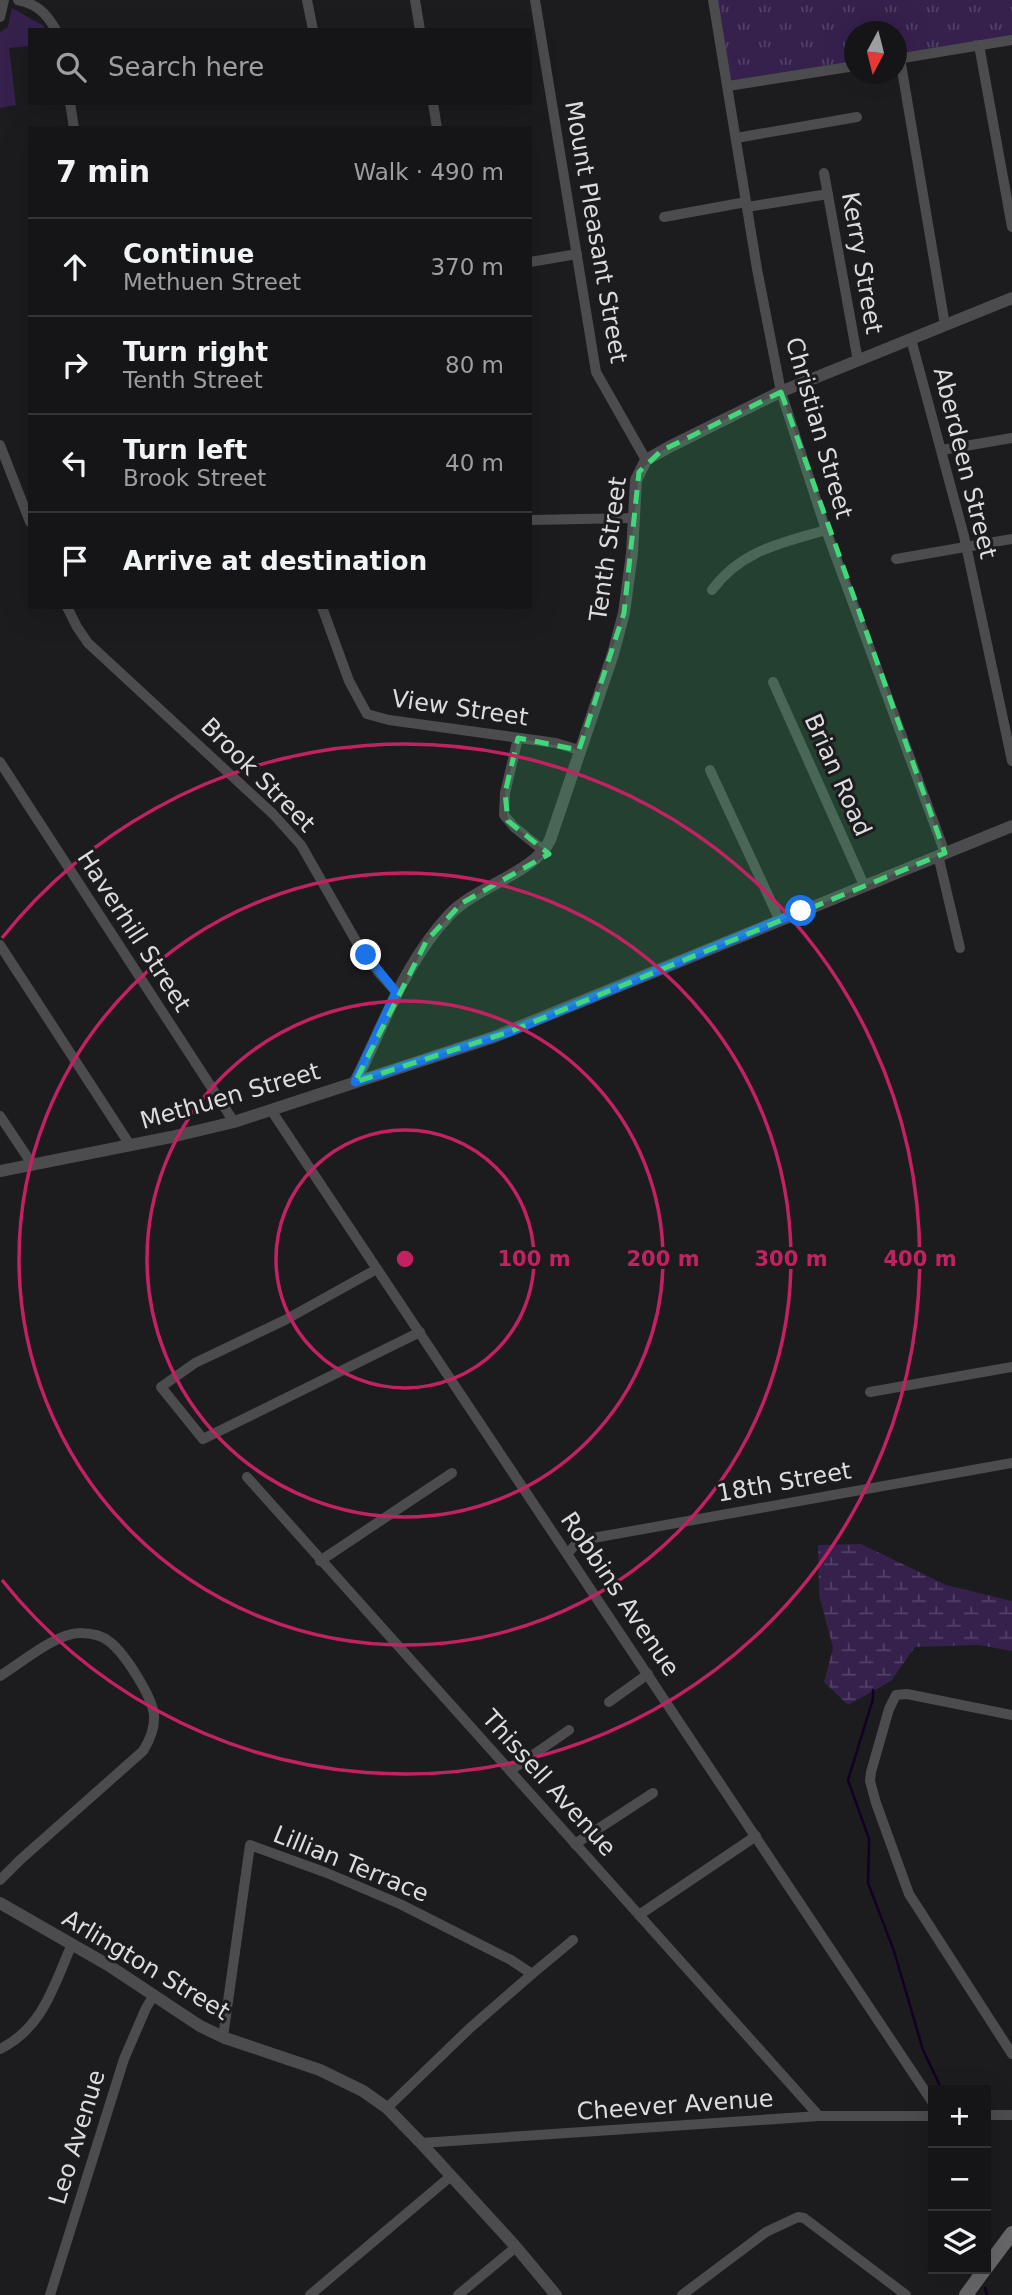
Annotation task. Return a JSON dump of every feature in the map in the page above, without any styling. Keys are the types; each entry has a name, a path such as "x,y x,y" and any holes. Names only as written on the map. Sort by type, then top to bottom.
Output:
{"main road":[{"path":"991,2261 1012,2233"},
{"path":"966,2295 982,2274"}],"street":[{"path":"0,17 4,0"},
{"path":"18,0 34,3 55,28"},
{"path":"307,0 313,28"},
{"path":"415,0 420,28"},
{"name":"Mount Pleasant Street","path":"535,0 596,372 646,460"},
{"name":"Christian Street","path":"713,0 769,338 781,392 826,530 942,854 960,948"},
{"path":"907,57 1012,40"},
{"path":"979,45 1012,227"},
{"path":"728,86 844,68"},
{"path":"902,84 945,325"},
{"path":"70,105 74,126"},
{"path":"433,105 437,126"},
{"path":"736,138 858,117"},
{"name":"Kerry Street","path":"824,173 858,360"},
{"path":"664,217 828,194"},
{"path":"532,262 577,254"},
{"name":"Tenth Street","path":"544,851 551,840 606,676 624,613 630,577 636,480 646,460 781,392 1012,298"},
{"name":"Aberdeen Street","path":"911,339 966,547 1012,761"},
{"path":"942,450 1012,439"},
{"path":"0,446 28,517"},
{"path":"532,520 634,518"},
{"path":"712,590 729,569 749,556 826,530"},
{"path":"896,559 1012,539"},
{"name":"Brook Street","path":"68,609 88,643 274,814 293,835 356,941 396,992"},
{"name":"View Street","path":"323,609 349,681 367,714 389,720 556,743 579,750"},
{"name":"Brian Road","path":"773,682 864,885"},
{"path":"355,1082 396,992 427,940 457,907 532,862 544,851 505,817 505,793 519,738"},
{"name":"Haverhill Street","path":"0,762 234,1122"},
{"path":"710,770 780,921"},
{"name":"Methuen Street","path":"0,1171 234,1122 509,1032 1012,826"},
{"path":"0,945 130,1145"},
{"name":"Robbins Avenue","path":"271,1110 928,2095"},
{"path":"0,1116 32,1164"},
{"path":"377,1269 285,1320 195,1363 161,1387 202,1439 420,1332"},
{"path":"870,1392 1012,1367"},
{"name":"18th Street","path":"568,1553 576,1544 593,1538 1012,1463"},
{"path":"320,1561 452,1473"},
{"name":"Thissell Avenue","path":"247,1477 819,2116"},
{"path":"0,1676 70,1634 99,1635 120,1651 140,1683 154,1713 154,1726 143,1751 0,1880"},
{"path":"609,1702 648,1674"},
{"path":"1012,1715 896,1695 889,1709 870,1781 904,1883 913,1902 1012,2054"},
{"path":"510,1771 569,1730"},
{"path":"575,1844 653,1793"},
{"path":"639,1915 756,1836"},
{"name":"Lillian Terrace","path":"223,2038 250,1845 400,1903 511,1960 532,1974"},
{"name":"Arlington Street","path":"0,1903 72,1944 223,2038 303,2063 363,2091 387,2108 421,2143 556,2295"},
{"path":"387,2108 470,2028 573,1940"},
{"path":"0,2049 23,2034 37,2020 72,1944"},
{"name":"Leo Avenue","path":"50,2295 124,2059 140,2019 154,1995"},
{"path":"991,2115 1012,2115"},
{"name":"Cheever Avenue","path":"421,2143 819,2116 928,2116"},
{"path":"310,2295 451,2176"},
{"path":"682,2295 766,2232 798,2217 803,2218 906,2295"},
{"path":"458,2295 516,2247"}],"highlighted area":[{"path":"781,392 945,853 509,1032 355,1082 427,940 462,903 549,854 508,821 505,793 518,738 579,750 624,613 639,472 661,451"}],"green space":[{"path":"713,0 1012,0 1012,40 907,57 907,21 844,21 844,68 728,86"},
{"path":"12,8 44,26 28,28 28,46 9,48 16,105 0,108 0,32 8,27"},
{"path":"861,1544 946,1585 1012,1601 1012,1651 979,1645 915,1647 891,1681 848,1705 824,1682 833,1648 819,1595 818,1545"}],"waterway":[{"path":"873,1690 873,1699 848,1780 869,1839 868,1883 894,1951 923,2050 940,2085"},
{"path":"985,2288 987,2295"}],"route":[{"path":"366,955 396,992 355,1082 509,1032 801,911"}]}
